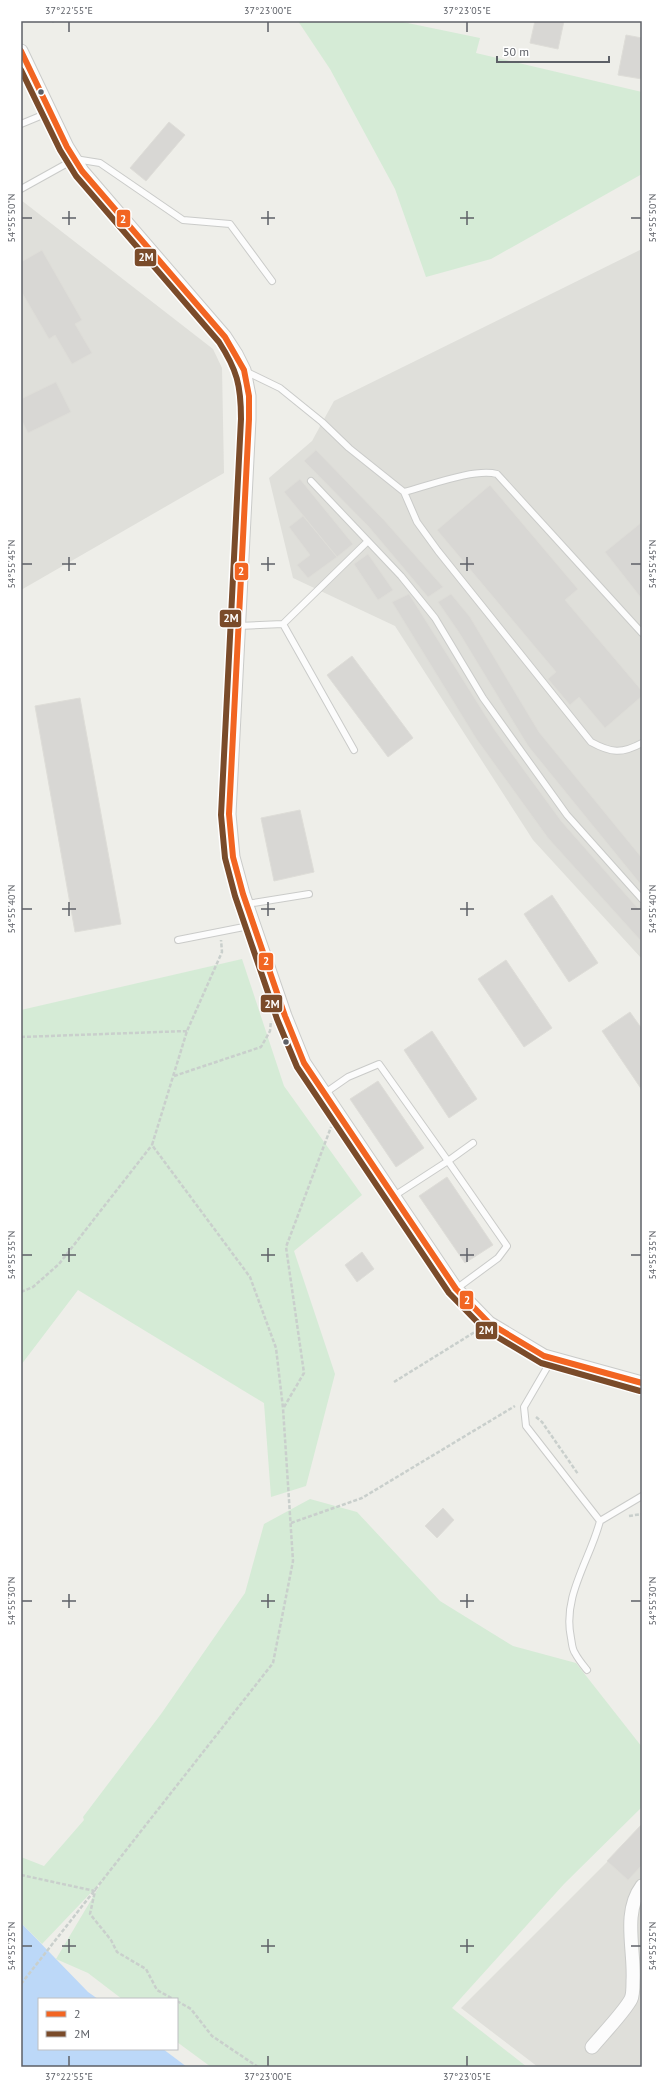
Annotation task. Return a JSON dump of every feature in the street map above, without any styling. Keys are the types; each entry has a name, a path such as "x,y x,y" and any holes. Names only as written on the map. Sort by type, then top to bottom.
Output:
{"street":[{"path":"21,50 50,112 82,171 225,337 244,370 249,396 249,419 229,814 233,857 247,904 285,1016 304,1063 456,1289 488,1323 544,1356 642,1383"},
{"path":"592,2047 631,1999 634,1971 630,1931 632,1910 635,1895 642,1886"}],"lane":[{"path":"21,124 50,112"},
{"path":"21,189 75,159 100,163 183,220 230,224 272,281"},
{"path":"244,370 280,388 322,422 349,448 404,492 417,522 438,552 591,742 603,748 618,751 627,751 642,743"},
{"path":"404,492 474,474 489,472 497,474 642,633"},
{"path":"311,481 401,576 435,618 483,698 567,815 642,899"},
{"path":"238,626 283,624 368,541"},
{"path":"283,624 354,750"},
{"path":"247,904 308,894"},
{"path":"178,940 254,925"},
{"path":"325,1093 348,1077 379,1064 507,1246 498,1258 456,1289"},
{"path":"394,1196 473,1143"},
{"path":"552,1359 524,1407 526,1426 600,1521"},
{"path":"587,1670 574,1652 569,1628 569,1607 586,1557 596,1538 600,1521 642,1496"}],"path":[{"path":"21,1292 33,1287 59,1264 152,1146 187,1031 222,952 221,932"},
{"path":"174,1076 261,1047 270,1031 271,1021"},
{"path":"21,1036 187,1031"},
{"path":"283,1408 304,1373 286,1247 337,1111"},
{"path":"21,1984 273,1663 293,1561 283,1408 276,1348 250,1277 152,1146"},
{"path":"394,1382 488,1323"},
{"path":"291,1523 362,1498 516,1405 524,1407 542,1422 580,1476"},
{"path":"614,1513 616,1515 631,1516 642,1514"},
{"path":"21,1875 95,1891"},
{"path":"95,1891 90,1914 111,1940 117,1952 146,1969 157,1990 171,1998"},
{"path":"178,2002 191,2009 212,2036 258,2067"}],"shaded area":[{"path":"21,200 213,349 222,368 224,473 21,590"},
{"path":"642,249 642,959 533,840 395,626 293,578 269,478 312,441 334,401"},
{"path":"642,1827 642,2067 538,2067 461,2008"}],"green space":[{"path":"298,21 398,21 480,38 476,53 642,92 642,174 491,259 426,277 395,189 330,69"},
{"path":"242,959 284,1086 362,1195 294,1251 335,1374 306,1486 271,1497 264,1403 78,1290 21,1365 21,1010"},
{"path":"310,1499 357,1512 440,1601 513,1646 576,1663 642,1747 642,1807 564,1884 452,2008 527,2067 211,2067 178,2043 178,1998 121,1998 88,1973 56,1959 103,1880 42,1944 21,1923 21,1857 44,1866 84,1820 83,1817 161,1714 245,1593 264,1524"}],"water":[{"path":"21,1923 88,1992 97,1998 38,1998 38,2050 164,2050 187,2067 21,2067"}],"building":[{"path":"535,21 564,21 558,49 530,43"},
{"path":"626,35 642,38 642,79 618,75"},
{"path":"169,122 185,135 146,181 130,168"},
{"path":"42,250 82,320 75,324 92,353 72,364 55,335 49,339 21,291 21,262"},
{"path":"56,382 71,412 28,433 21,419 21,399"},
{"path":"316,450 383,519 443,587 428,597 369,527 304,461"},
{"path":"300,479 353,544 337,557 284,492"},
{"path":"490,485 578,589 565,600 642,691 642,696 605,728 579,697 570,705 548,679 556,672 437,530"},
{"path":"303,516 337,557 308,578 297,565 310,555 289,527"},
{"path":"642,522 642,599 605,552"},
{"path":"368,554 393,590 378,600 354,564"},
{"path":"409,594 494,729 562,822 642,913 642,942 548,838 477,740 392,602"},
{"path":"451,594 470,617 539,732 642,858 642,886 528,746 458,631 438,602"},
{"path":"352,656 413,738 388,757 327,675"},
{"path":"80,698 121,924 75,932 35,706"},
{"path":"300,810 314,872 274,881 261,818"},
{"path":"552,895 598,963 569,982 524,914"},
{"path":"506,960 552,1028 524,1047 478,979"},
{"path":"630,1012 642,1029 642,1090 602,1031"},
{"path":"432,1031 477,1099 449,1118 404,1050"},
{"path":"378,1081 424,1148 396,1167 350,1099"},
{"path":"447,1177 493,1245 465,1263 419,1196"},
{"path":"362,1252 374,1269 357,1282 345,1265"},
{"path":"443,1508 454,1520 437,1538 425,1526"},
{"path":"642,1824 642,1865 628,1880 607,1861"}],"transit line":[{"name":"2","path":"21,51 67,147 82,171 225,337 244,370 249,396 249,419 229,814 233,857 243,894 285,1016 304,1063 456,1289 489,1323 544,1356 642,1383"},
{"name":"2М","path":"21,70 60,150 76,176 219,342 230,361 237,378 241,419 221,815 225,858 235,896 277,1019 297,1067 449,1293 484,1329 541,1363 640,1391"}]}
